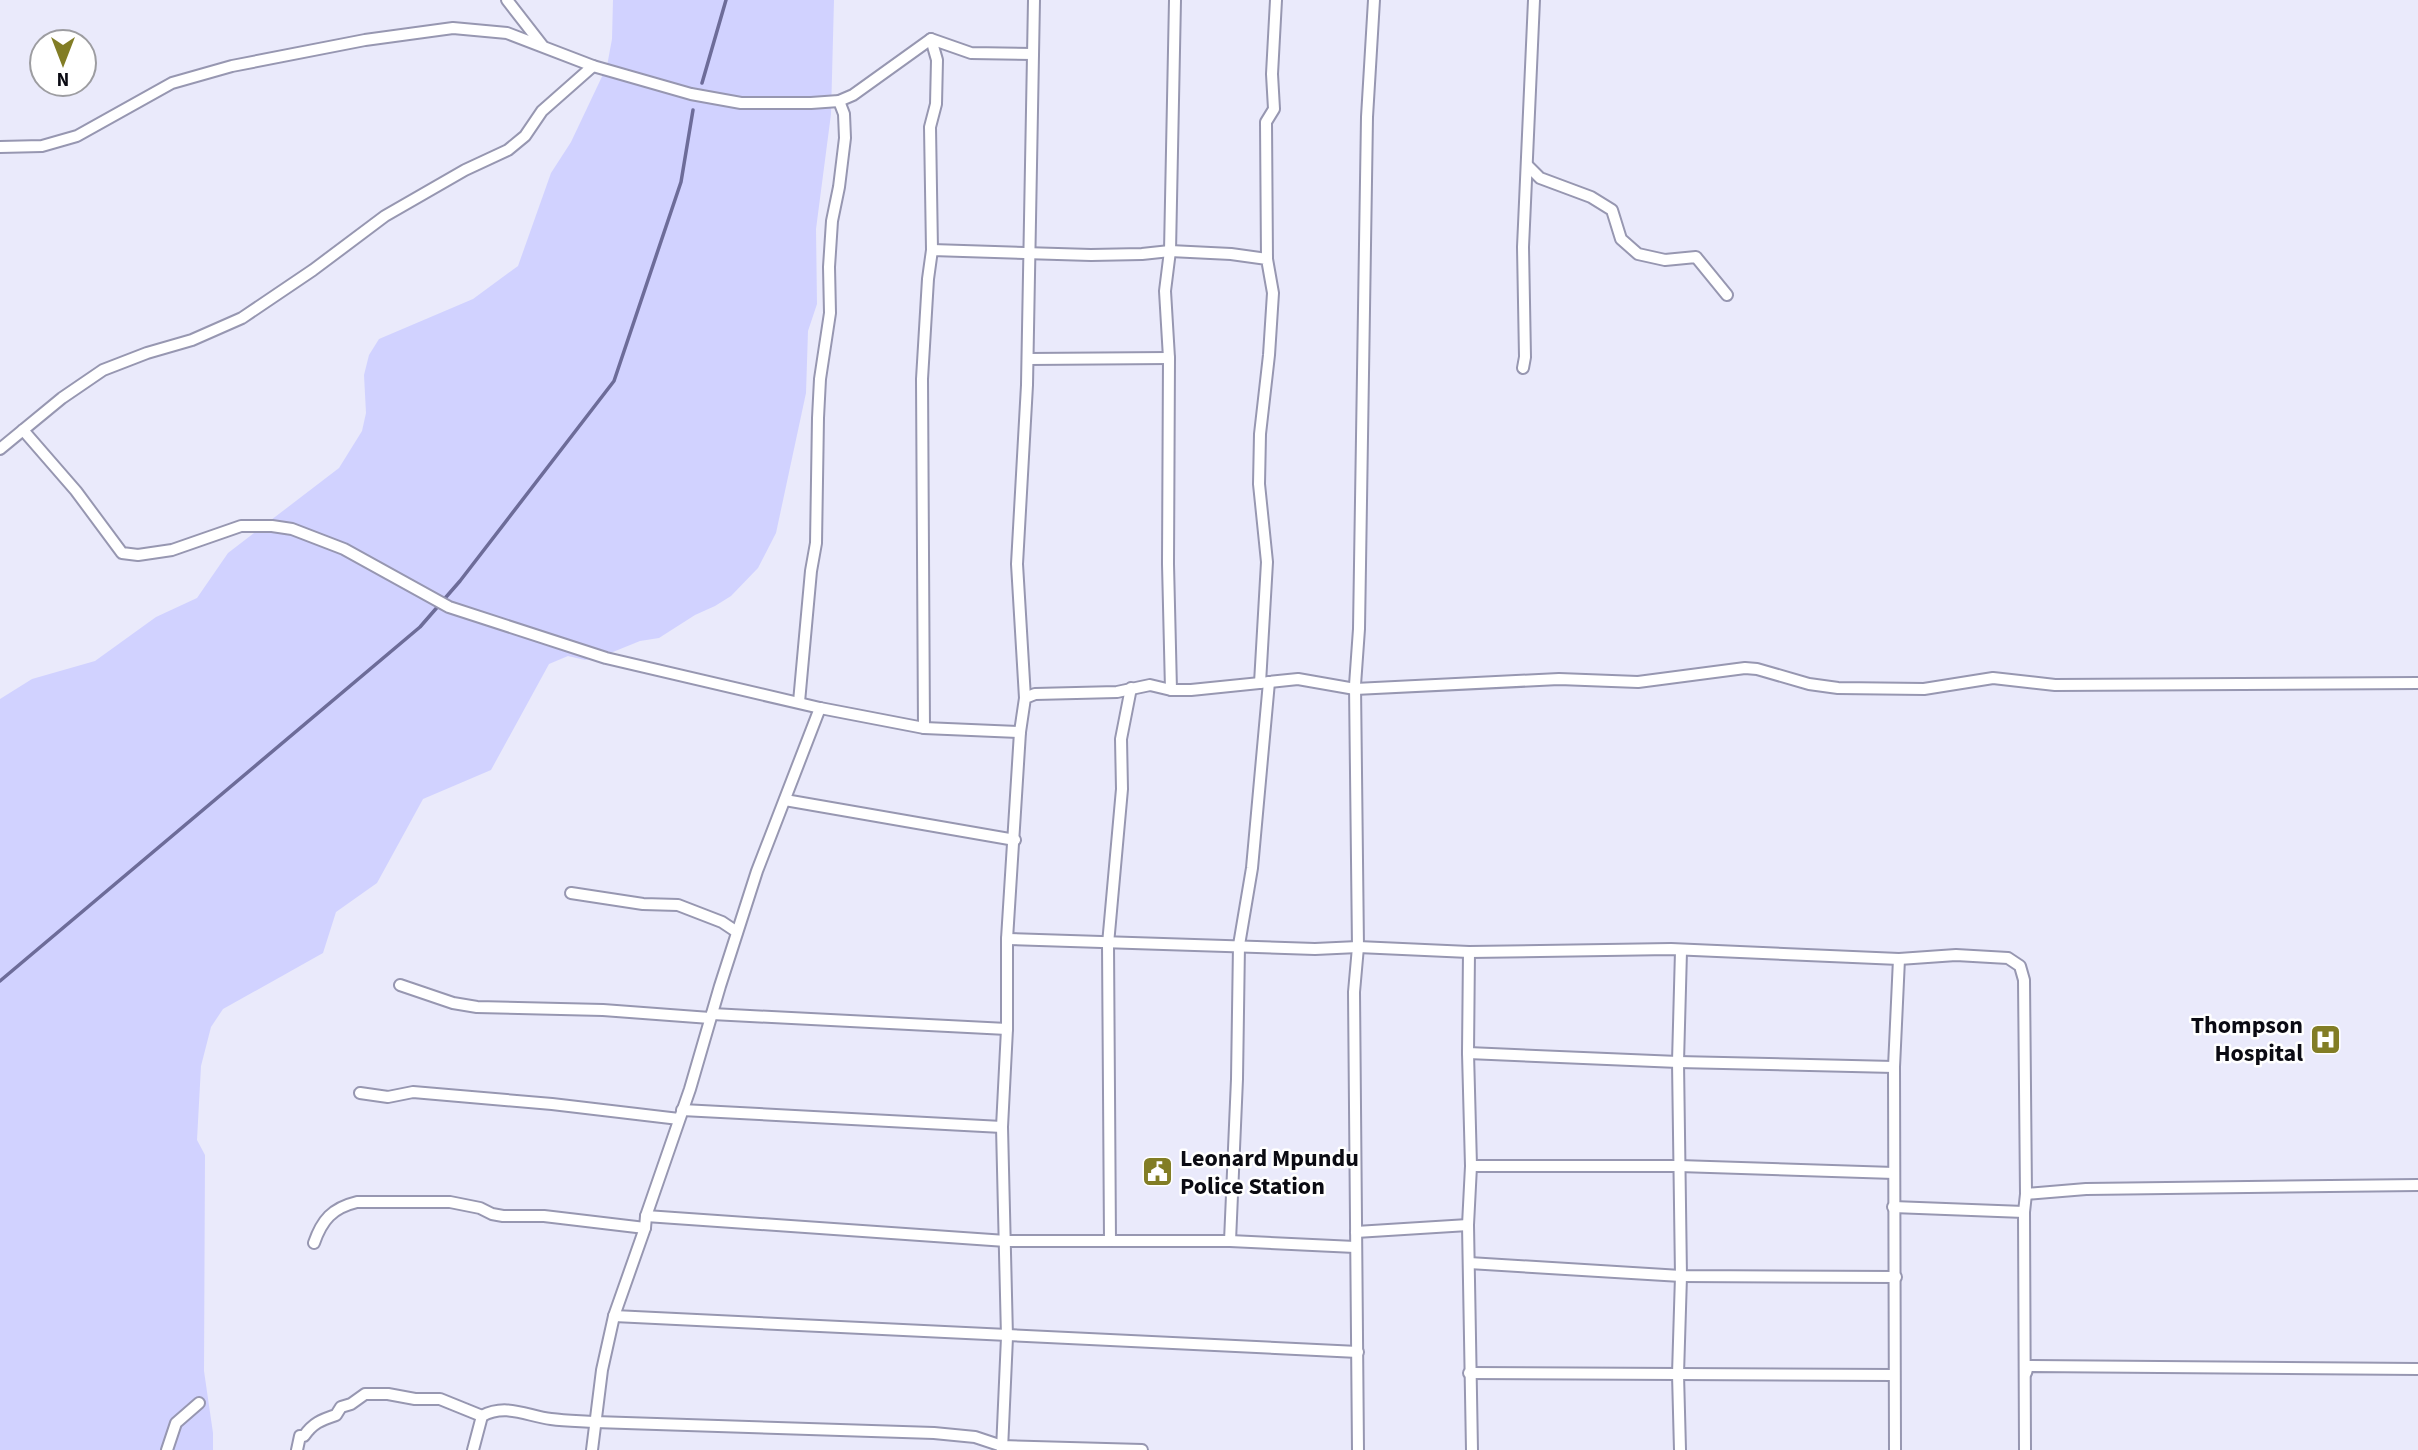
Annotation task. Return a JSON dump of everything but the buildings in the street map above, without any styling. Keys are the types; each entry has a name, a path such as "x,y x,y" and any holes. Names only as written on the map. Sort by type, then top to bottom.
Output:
{"street":[{"path":"507,0 543,48"},
{"path":"1002,1448 1007,1336 1002,1127 1007,1029 1007,939 1020,732 1025,698 1017,564 1028,359 1034,0"},
{"path":"1171,690 1168,564 1169,358 1165,291 1170,251 1175,0"},
{"path":"1230,1241 1239,945 1252,867 1265,683 1267,562 1259,484 1260,434 1273,293 1267,259 1266,122 1274,109 1272,75 1276,0"},
{"path":"1358,1450 1355,1248 1354,992 1358,947 1355,689 1359,629 1367,117 1374,0"},
{"path":"1523,368 1523,247 1534,0"},
{"path":"0,147 41,146 77,136 172,83 232,66 365,40 453,28 507,33 593,66 691,94 741,103 777,104 839,101 931,39"},
{"path":"931,39 971,53 1033,54"},
{"path":"924,728 922,379 932,250 930,127 936,104 937,60 931,39"},
{"path":"0,449 62,397 103,370 192,340 242,318 313,270 385,216 465,170 508,150 525,136 542,111 593,66"},
{"path":"799,702 816,543 818,418 820,379 830,313 832,221 845,138 844,114 839,101"},
{"path":"1528,166 1540,178 1591,197 1612,210 1621,239 1638,254 1665,260 1696,257 1727,295"},
{"path":"932,250 1029,254 1142,254 1170,251 1267,259"},
{"path":"1028,359 1169,358"},
{"path":"23,430 76,491 122,553 157,553 241,526 292,529 344,549 449,607 606,658 820,708 924,728 1020,732"},
{"path":"1025,698 1035,694 1117,692 1150,685 1171,690 1298,680 1355,689 1559,679 1638,682 1745,668 1809,684 1838,688 1924,689 1993,678 2055,685 2418,683"},
{"path":"1110,1240 1108,944 1122,789 1121,739 1131,688"},
{"path":"592,1450 602,1370 614,1316 681,1114 737,932 820,708"},
{"path":"785,800 1015,841"},
{"path":"572,892 643,904 678,905 722,922 737,932"},
{"path":"1007,939 1108,944 1239,945 1315,949 1358,947 1469,952 1671,949 1899,959 1956,955 2008,958 2020,966 2024,980 2025,1450"},
{"path":"1681,951 1678,1062 1681,1276 1678,1374 1681,1450"},
{"path":"1469,952 1471,1166 1468,1225 1472,1450"},
{"path":"1895,1450 1894,1067 1899,959"},
{"path":"400,985 453,1003 477,1007 603,1010 1007,1029"},
{"path":"1468,1053 1894,1067"},
{"path":"360,1093 388,1097 412,1093 681,1114 1002,1127"},
{"path":"1471,1166 1679,1166 1894,1172"},
{"path":"2026,1194 2085,1189 2418,1185"},
{"path":"314,1244 326,1218 345,1205 357,1202 450,1202 503,1216 1006,1241 1230,1241 1355,1248"},
{"path":"1893,1207 2024,1212"},
{"path":"1356,1232 1468,1225"},
{"path":"1469,1263 1681,1276 1896,1277"},
{"path":"614,1316 1358,1352"},
{"path":"2026,1376 2028,1366 2418,1369"},
{"path":"1469,1373 1894,1375"},
{"path":"297,1450 300,1436 304,1436 319,1420 336,1415 341,1407 351,1404 365,1394 387,1394 415,1399 440,1399 482,1416 492,1411 512,1409 549,1419 595,1422 934,1433 975,1437 1002,1448 1142,1450"},
{"path":"167,1450 176,1423 200,1403"},
{"path":"473,1450 482,1416"}],"shaded area":[{"path":"613,0 834,0 831,114 816,229 817,304 808,331 806,393 776,533 758,568 731,596 715,606 695,615 659,638 640,641 603,656 585,660 568,656 549,664 491,770 423,799 377,883 336,912 323,953 223,1009 211,1027 201,1066 197,1140 205,1155 204,1371 213,1450 0,1450 0,699 32,679 95,661 156,617 197,598 228,553 339,468 362,431 366,413 364,375 369,355 379,339 473,299 518,266 551,173 571,142 607,66 612,39"}],"waterway":[{"path":"702,83 726,0"},
{"path":"0,981 420,627 460,581 614,381 681,182 693,110"}],"place":[{"name":"Thompson Hospital","path":"2326,1039"},
{"name":"Leonard Mpundu Police Station","path":"1157,1172"}]}
